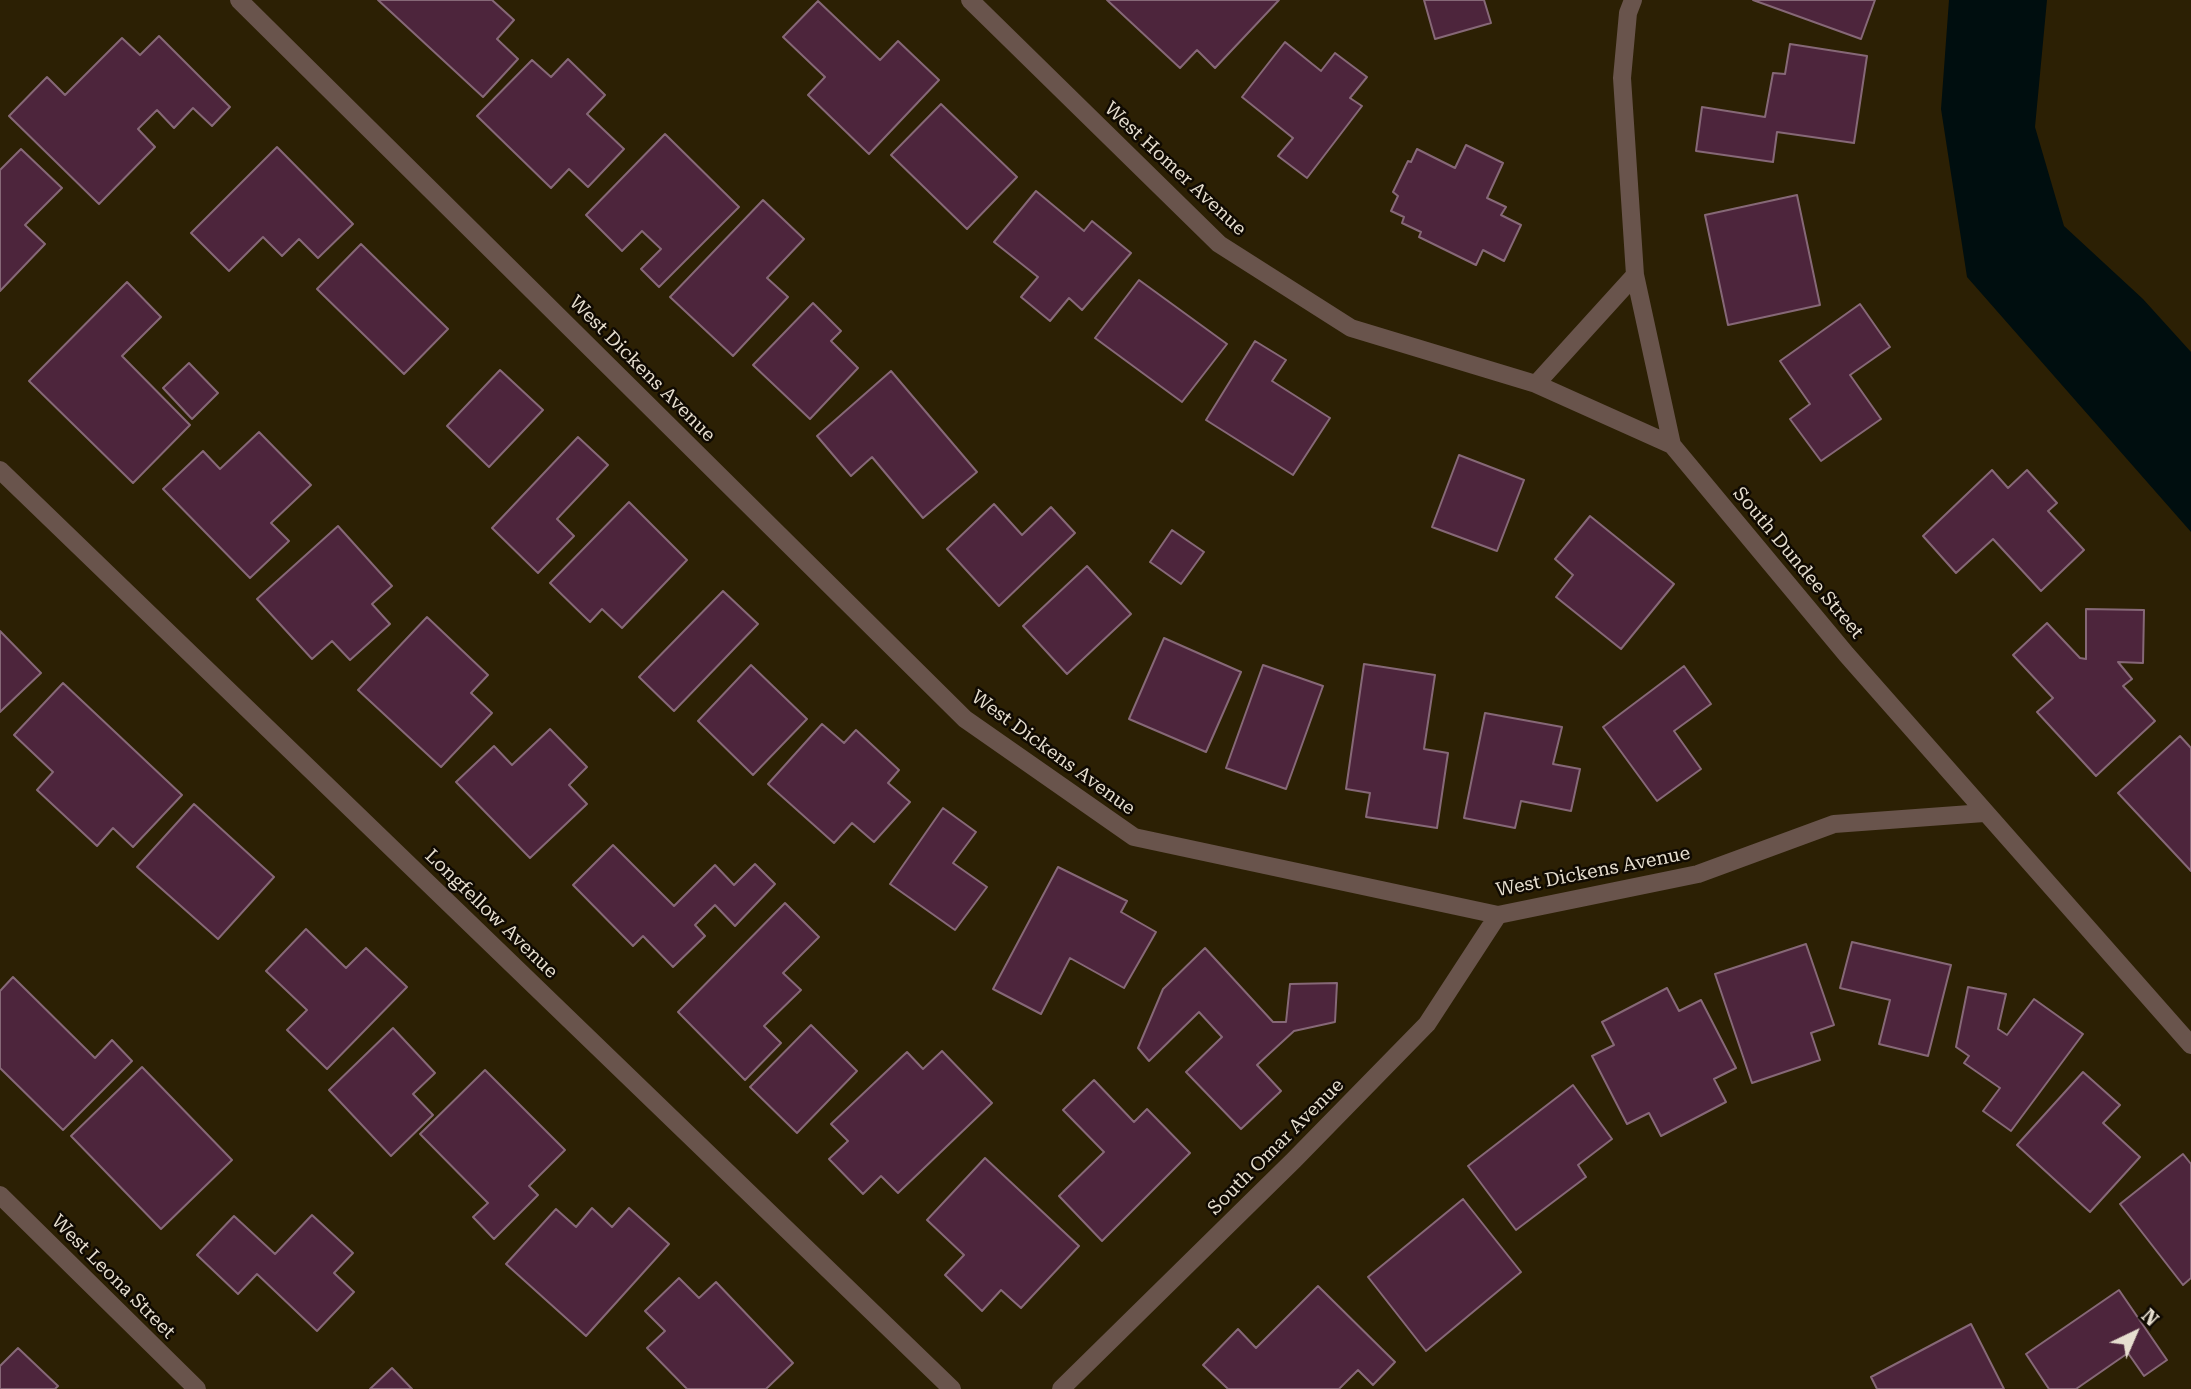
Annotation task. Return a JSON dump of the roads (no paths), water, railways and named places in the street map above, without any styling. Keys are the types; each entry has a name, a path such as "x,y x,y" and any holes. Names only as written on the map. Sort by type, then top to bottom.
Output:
{"street":[{"name":"West Dickens Avenue","path":"239,0 965,719 1134,837 1498,915 1698,874 1834,824 1984,813"},
{"name":"West Homer Avenue","path":"970,0 1219,244 1351,328 1536,384 1672,445"},
{"name":"South Dundee Street","path":"1627,4 1622,78 1635,275 1672,445 1846,654 2191,1045"},
{"path":"1536,384 1635,275"},
{"name":"Longfellow Avenue","path":"0,470 952,1389"},
{"name":"South Omar Avenue","path":"1061,1389 1294,1160 1427,1024 1498,915"},
{"name":"West Leona Street","path":"0,1195 197,1389"}]}
